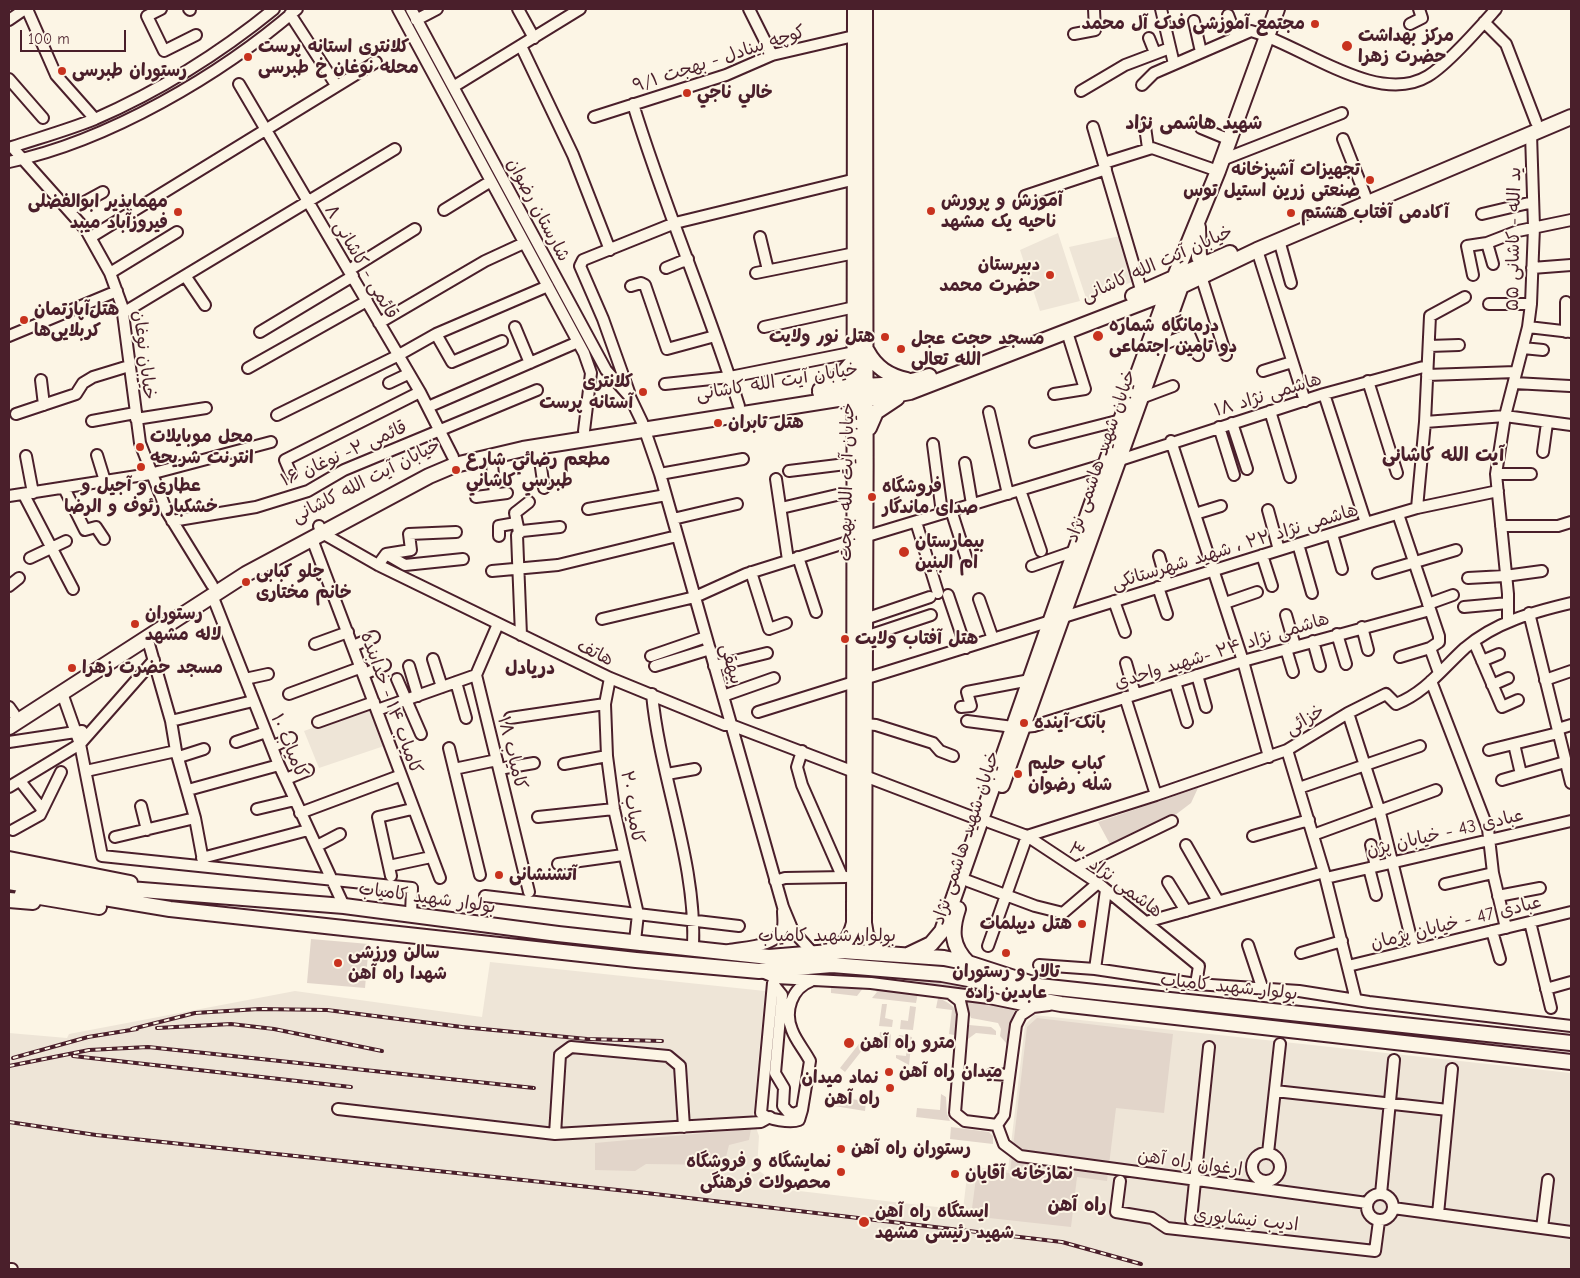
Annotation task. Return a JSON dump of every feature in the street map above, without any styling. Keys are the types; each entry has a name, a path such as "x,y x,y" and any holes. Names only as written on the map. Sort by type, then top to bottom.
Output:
{"main road":[{"name":"خیابان آیت الله بهجت","path":"855,9 855,307 866,444 859,538 860,773 864,923 866,935 878,952"},
{"name":"خیابان آیت الله بهجت","path":"859,354 865,9"},
{"path":"1175,286 1198,219 1230,140 1277,9"},
{"name":"خیابان آیت الله کاشانی","path":"1255,246 1279,240 1533,128 1571,108"},
{"name":"خیابان آیت الله کاشانی","path":"318,533 429,476 456,465 491,455 739,406 815,393 910,392 1152,300 1175,286 1255,246 1365,195 1533,128 1571,117"},
{"path":"1198,219 1199,257 1203,272"},
{"name":"خیابان شهید هاشمی نژاد","path":"968,963 947,932 954,921 968,881 984,821 1056,620 1075,551 1121,420 1152,300 1175,286"},
{"name":"خیابان شهید هاشمی نژاد","path":"1018,727 1030,680 1120,460 1159,346 1175,286"},
{"name":"خیابان آیت الله کاشانی","path":"10,716 212,590 246,574 453,457 489,447 584,431 642,426 861,392 918,380 1152,300"},
{"path":"815,393 837,378 859,354 894,378 918,380"},
{"name":"خیابان آیت الله بهجت","path":"831,952 843,945 851,937 854,924 848,877 864,724 859,681 865,637 865,619 854,491 854,463 861,392"},
{"path":"866,444 871,421 876,412 891,400 910,392"},
{"name":"خیابان آیت الله کاشانی","path":"10,716 62,693 147,637 212,590"},
{"path":"910,954 931,944 947,932 984,821"},
{"path":"9,859 65,872 105,877 169,893"},
{"path":"9,872 104,887 169,893"},
{"path":"9,882 170,909"},
{"path":"9,892 104,907 170,909"},
{"name":"بولوار شهید کامیاب","path":"169,893 344,906 558,934 769,957 812,952 910,954 968,963 1039,986 1567,1042"},
{"path":"9,900 63,902"},
{"name":"بولوار شهید کامیاب","path":"170,909 758,971 832,965 942,974 990,983 1039,1000 1061,1004 1566,1061"},
{"path":"555,951 558,934"},
{"path":"1566,1061 1567,1042"}],"street":[{"path":"9,20 26,9 56,76 95,119 195,66 274,9"},
{"path":"161,9 147,16 164,51 196,35"},
{"name":"شارستان رضوان","path":"398,9 578,342 591,373 584,431"},
{"name":"شارستان رضوان","path":"410,9 606,370 630,397 642,426"},
{"path":"416,20 437,9"},
{"path":"518,9 534,38"},
{"path":"454,88 534,38 569,12 580,9"},
{"path":"749,9 772,55"},
{"path":"1074,34 1096,30 1094,9"},
{"path":"1161,9 1174,64"},
{"path":"1410,24 1422,18 1419,9"},
{"path":"1142,85 1154,74 1174,64 1251,31 1366,80 1404,83 1428,76 1496,9"},
{"path":"9,162 104,131 142,111 236,55 294,11 336,85"},
{"path":"1228,15 1236,36"},
{"path":"1194,21 1201,52"},
{"name":"ید الله - کاشانی ۵۵","path":"1484,22 1506,44 1533,128 1534,227 1528,327 1506,416 1496,474 1508,603 1508,622"},
{"name":"کوچه بینادل - بهجت ۹/۱","path":"594,116 726,75 772,55 854,36"},
{"path":"1149,38 1155,53"},
{"path":"521,46 573,155 610,250"},
{"path":"1080,91 1124,65 1170,48"},
{"path":"91,237 376,62"},
{"path":"9,79 42,118"},
{"name":"قائمی - کاشانی ۸","path":"239,84 307,202 351,273 397,356 420,392 441,430 453,457"},
{"path":"135,99 137,106 142,111"},
{"path":"634,104 651,165 675,223 739,406"},
{"path":"1025,196 1148,148 1156,148 1220,166 1342,113"},
{"name":"خیابان نوغان","path":"95,119 12,148 70,210 91,237 110,273 117,291 122,313 140,443 150,474 172,521 212,590"},
{"path":"1094,127 1105,166 1152,300"},
{"path":"1145,127 1148,148"},
{"path":"1201,128 1230,140"},
{"path":"1343,139 1365,195"},
{"path":"122,313 186,277 395,149"},
{"path":"630,397 604,319 580,266 583,260 675,223 856,179"},
{"path":"444,210 491,181"},
{"path":"70,210 104,192"},
{"path":"1482,214 1533,202"},
{"path":"1473,275 1467,246 1487,243 1534,227 1571,220"},
{"path":"260,332 415,229"},
{"path":"110,273 177,232"},
{"path":"760,237 768,270"},
{"path":"1279,240 1291,283"},
{"path":"378,323 485,260 524,243"},
{"path":"1487,243 1493,264"},
{"path":"1255,246 1304,401"},
{"path":"756,273 855,253"},
{"path":"666,268 688,259"},
{"path":"1532,268 1571,265"},
{"path":"1203,272 1226,355"},
{"path":"186,277 205,306"},
{"path":"631,286 641,283 645,285 667,349 715,336"},
{"path":"277,415 397,356 436,334 548,286"},
{"path":"9,336 117,291"},
{"path":"1417,508 1425,422 1430,316 1465,297"},
{"path":"248,368 367,301"},
{"path":"1528,327 1569,332 1566,302"},
{"path":"1489,304 1530,304"},
{"path":"764,327 855,307"},
{"path":"515,326 530,363"},
{"path":"1054,394 1085,389 1067,332"},
{"path":"436,334 452,362 502,341"},
{"path":"1159,346 1190,334 1198,355"},
{"path":"428,407 578,342"},
{"path":"1429,346 1459,345"},
{"path":"1523,348 1543,350"},
{"path":"665,384 730,377 859,354"},
{"path":"1263,372 1292,362"},
{"path":"16,414 76,394 83,383 93,377 129,366"},
{"name":"هاشمی نژاد ۱۸","path":"1120,460 1171,441 1324,394 1368,382 1427,370 1515,377 1570,386"},
{"path":"389,383 408,374"},
{"path":"40,380 44,405"},
{"path":"1368,382 1398,473"},
{"path":"1141,398 1174,386"},
{"name":"قائمی ۲- نوغان ۱۶","path":"172,521 256,507 308,491 344,470 537,390"},
{"path":"291,474 285,460 420,392"},
{"path":"1324,394 1366,523"},
{"path":"92,421 206,408"},
{"path":"1270,411 1290,477"},
{"path":"989,412 1008,494"},
{"path":"1425,422 1506,416 1571,425"},
{"path":"1035,442 1121,420"},
{"path":"1232,423 1247,469"},
{"path":"1543,452 1547,423"},
{"name":"بیهقی","path":"642,426 660,474 783,908"},
{"path":"1219,427 1234,475"},
{"path":"1171,441 1243,661 1268,757"},
{"path":"9,496 150,474 271,442"},
{"path":"933,444 946,512 967,560"},
{"path":"538,447 544,488"},
{"path":"97,455 105,481"},
{"path":"491,455 495,494"},
{"path":"26,456 28,494 51,548 73,589"},
{"path":"660,474 742,459"},
{"path":"789,470 854,463"},
{"path":"964,463 972,504"},
{"path":"602,619 695,597 751,572 1106,464"},
{"path":"1496,474 1531,474"},
{"path":"776,480 793,559 816,612"},
{"path":"64,488 85,530 96,527 104,539"},
{"path":"1020,490 1041,551"},
{"name":"هاشمی نژاد ۲۲ ، شهید شهرستانکی","path":"758,712 993,640 1214,568 1417,508 1498,490"},
{"path":"781,508 854,491"},
{"path":"476,497 507,493"},
{"path":"588,509 666,495"},
{"path":"521,635 515,513 529,502"},
{"path":"673,519 737,504"},
{"path":"1196,514 1221,506"},
{"path":"1268,510 1279,550"},
{"path":"1398,514 1440,639 1430,648 1400,657"},
{"path":"916,522 939,595 966,648"},
{"path":"1501,526 1558,526 1571,522"},
{"path":"500,536 499,526 560,527"},
{"path":"378,564 386,554 411,550 410,534 456,532"},
{"name":"هاتف","path":"318,533 610,678 724,725 731,725 802,751 984,821"},
{"name":"کامیاب ۱۴ - خدابنده","path":"318,533 348,632 376,706 399,776 440,878"},
{"path":"1332,534 1342,569"},
{"path":"492,572 558,565 678,536"},
{"path":"30,558 66,541"},
{"path":"1298,544 1312,593"},
{"path":"1378,573 1456,550"},
{"path":"1032,566 1075,551"},
{"path":"386,554 405,565 463,559"},
{"path":"1262,555 1272,586"},
{"path":"1159,556 1167,614"},
{"path":"1468,578 1542,571"},
{"path":"751,572 769,629 786,623"},
{"path":"9,586 19,578"},
{"name":"کامیاب ۱۰","path":"212,590 253,702 308,830 334,880 344,906"},
{"path":"1225,603 1257,592"},
{"path":"865,619 939,595"},
{"name":"هاشمی نژاد ۲۴ -شهید واحدی","path":"1018,727 1429,607 1453,595"},
{"path":"979,599 993,640"},
{"path":"1114,601 1124,632"},
{"path":"1464,607 1508,603"},
{"name":"خزائی","path":"1027,836 1156,795 1287,750 1386,694 1396,704 1410,699 1474,642 1529,612 1571,603"},
{"path":"1529,612 1571,783"},
{"path":"865,637 930,615"},
{"path":"1286,615 1292,672"},
{"path":"318,722 406,700 476,675 498,624"},
{"path":"1362,627 1368,650"},
{"path":"315,644 348,632"},
{"path":"1338,634 1346,664"},
{"path":"147,637 172,721 178,754 195,818 203,862"},
{"path":"353,646 374,637"},
{"path":"651,656 706,637"},
{"path":"1313,641 1320,666"},
{"path":"1474,642 1502,707 1518,700"},
{"path":"1430,648 1439,673"},
{"path":"655,666 710,650"},
{"path":"714,666 767,652"},
{"path":"1482,661 1499,654"},
{"path":"433,659 442,688"},
{"path":"9,787 80,744 154,660"},
{"path":"1126,663 1135,694"},
{"path":"289,694 363,670 385,665"},
{"path":"409,666 418,696"},
{"path":"1545,680 1571,671"},
{"path":"245,679 268,674"},
{"name":"کامیاب ۱۸","path":"476,675 529,892"},
{"path":"1196,675 1206,707"},
{"name":"کامیاب ۲۰","path":"610,678 606,704 607,756 614,809 623,855 638,914 635,941"},
{"path":"723,696 774,678"},
{"path":"1492,685 1508,678"},
{"path":"397,679 421,734"},
{"path":"961,707 971,706 967,692 1030,680"},
{"path":"1431,681 1490,834 1488,840 1493,873 1506,928"},
{"path":"456,682 466,718"},
{"path":"1175,682 1188,722"},
{"path":"62,693 80,744 102,856 203,862 334,880 412,888 412,915"},
{"path":"652,694 694,922 693,948"},
{"path":"1125,697 1156,795"},
{"path":"172,721 253,702"},
{"path":"510,718 606,704"},
{"path":"1348,714 1379,809 1414,950"},
{"path":"967,721 1018,727"},
{"path":"864,724 876,725 933,743 940,751 954,756"},
{"path":"1489,750 1558,731 1571,724"},
{"path":"9,742 91,730"},
{"path":"236,742 266,732"},
{"path":"272,747 291,738"},
{"path":"1514,744 1521,774"},
{"path":"1299,788 1420,746"},
{"path":"449,748 480,875"},
{"path":"86,771 204,749"},
{"path":"1287,750 1325,875 1356,1000"},
{"path":"775,881 785,878 848,877 802,785 797,767 802,751"},
{"path":"564,764 607,756"},
{"path":"454,769 534,763"},
{"path":"188,790 280,765"},
{"path":"1502,780 1521,774 1568,767"},
{"path":"667,774 695,769"},
{"path":"286,779 308,770"},
{"path":"13,830 40,815 61,772"},
{"path":"300,812 399,776"},
{"path":"20,781 42,809"},
{"path":"1313,834 1436,790"},
{"path":"257,809 295,800"},
{"path":"141,806 147,830"},
{"path":"412,809 378,817 390,871 431,857"},
{"path":"538,817 614,809"},
{"path":"115,838 195,818"},
{"path":"1252,836 1309,820"},
{"name":"عبادی 43 - خیابان پژن","path":"1146,922 1218,901 1325,875 1373,867 1571,820"},
{"name":"هاشمی نژاد ۳۰","path":"984,821 1027,836 1102,886 1200,966 1196,984"},
{"path":"1075,868 1172,821"},
{"path":"203,862 308,830"},
{"path":"317,846 340,834"},
{"path":"988,946 1027,836"},
{"path":"1371,845 1376,895"},
{"path":"1186,846 1218,901"},
{"path":"558,864 623,855"},
{"path":"1445,884 1493,873"},
{"path":"968,881 1035,906 1062,913 1102,886"},
{"path":"1168,882 1186,911"},
{"path":"1095,969 1102,886"},
{"path":"1498,896 1540,888"},
{"path":"485,896 739,926"},
{"path":"718,952 771,942 780,934 783,928 783,908"},
{"path":"783,908 793,931 812,952"},
{"name":"عبادی 47 - خیابان پژمان","path":"1348,966 1571,912"},
{"path":"1530,922 1551,1008"},
{"path":"1492,931 1500,960"},
{"path":"1301,953 1342,942"},
{"path":"1248,945 1262,987"},
{"path":"1040,965 1095,969 1196,984 1262,987 1571,1026"},
{"path":"758,971 776,978 819,979 950,993 1033,1007 1061,1004"},
{"path":"758,971 782,995 775,1076 784,1088 785,1109 794,1114 802,1110"},
{"path":"774,985 761,1109 765,1116 797,1121 802,1110 810,1061 794,1035 789,1022 792,996 801,985 819,979"},
{"path":"1546,989 1571,982"},
{"path":"950,993 960,1002 963,1014 955,1113 965,1121 997,1125 1004,1115 1016,1025 1020,1015 1033,1007"},
{"path":"1268,1153 1280,1044"},
{"path":"555,1134 560,1055 571,1047 668,1056 675,1060 680,1066 684,1127"},
{"path":"1191,1220 1209,1047"},
{"path":"1381,1194 1394,1060"},
{"path":"1438,1214 1452,1068"},
{"path":"992,1074 1009,1076"},
{"path":"1275,1091 1448,1110"},
{"path":"338,1108 555,1134 761,1122 770,1117"},
{"name":"ارغوان راه آهن","path":"997,1125 999,1136 1010,1150 1020,1156 1195,1180 1264,1185 1367,1203"},
{"path":"1268,1153 1278,1158 1280,1168 1275,1178 1264,1185 1255,1175 1252,1165 1258,1156 1268,1153"},
{"path":"1542,1228 1548,1180"},
{"name":"ادیب نیشابوری","path":"1120,1181 1116,1212 1152,1218 1167,1228 1375,1251 1379,1221"},
{"path":"1381,1194 1390,1198 1393,1208 1389,1217 1379,1221 1370,1216 1367,1203 1371,1198 1381,1194"},
{"path":"1393,1208 1571,1232"}],"shaded area":[{"name":"دبیرستان حضرت محمد","path":"1058,233 1080,301 1040,311 1020,250"},
{"path":"1120,236 1134,281 1087,301 1069,247"},
{"path":"373,706 387,745 319,768 304,731"},
{"path":"1198,788 1191,803 1170,819 1111,846 1098,822"},
{"name":"سالن ورزشی شهدا راه آهن","path":"311,939 369,944 365,988 307,983"},
{"path":"490,962 765,991 753,1119 759,1136 757,1169 782,1189 963,1210 968,1167 1008,1170 1025,1025 1034,1015 1571,1073 1571,1269 9,1269 9,1033 67,1038 69,1034 295,991 482,1017"},
{"path":"807,971 865,973 924,979 981,988 1037,1003 780,975"},
{"path":"831,984 864,987 857,996 831,993"},
{"path":"872,988 918,993 916,1003 872,998 877,992"},
{"path":"938,998 949,1003 957,1014 958,1031 954,1035 949,1034 952,1010 936,1008"},
{"path":"966,1000 1012,1006 1015,1009 1009,1027 1007,1044 1000,1036 1001,1029 998,1023 971,1018 965,1003"},
{"path":"882,1004 887,1004 885,1018 893,1020 892,1027 879,1026"},
{"path":"910,1006 916,1007 913,1030 900,1029 901,1020 908,1021"},
{"path":"1037,1018 1173,1034 1164,1113 1116,1108 1107,1181 1077,1177 1071,1227 971,1216 977,1170 1010,1173 1027,1027"},
{"path":"969,1025 991,1027 996,1031 996,1035 976,1033 968,1039"},
{"path":"880,1032 891,1034 890,1048 878,1050"},
{"path":"899,1035 912,1037 909,1065 896,1058 896,1055 906,1056 908,1041 898,1040"},
{"path":"862,1040 867,1044 845,1072 840,1068"},
{"path":"941,1094 946,1097 947,1114 950,1121 916,1117 917,1108 940,1110"},
{"path":"835,1097 866,1101 865,1111 834,1106"},
{"path":"951,1127 989,1132 993,1136 993,1144 950,1139"},
{"path":"751,1129 749,1140 729,1145 724,1165 646,1164 635,1171 595,1170 595,1143"}],"railway":[{"path":"132,1029 195,1013 259,1009 327,1010 462,1027 587,1039 662,1041"},
{"path":"157,1028 231,1024 274,1029 382,1051"},
{"path":"13,1058 88,1037 137,1029"},
{"path":"9,1066 89,1050 148,1047 534,1088"},
{"path":"73,1056 351,1087"},
{"path":"9,1122 96,1135 646,1193 1062,1242 1141,1264"}],"place":[{"name":"مجتمع آموزشی فدک آل محمد","path":"1315,24"},
{"name":"مرکز بهداشت حضرت زهرا","path":"1347,46"},
{"name":"کلانتری استانه پرست محله نوغان خ طبرسی","path":"248,57"},
{"name":"رستوران طبرسی","path":"62,71"},
{"name":"خالي ناجي","path":"687,93"},
{"name":"تجهیزات آشپزخانه صنعتی زرین استیل توس","path":"1370,180"},
{"name":"آموزش و پرورش ناحیه یک مشهد","path":"931,211"},
{"name":"مهماپذیر ابوالفضلی فیروزآباد میبد","path":"178,212"},
{"name":"آکادمی آفتاب هشتم","path":"1291,213"},
{"name":"دبیرستان حضرت محمد","path":"1050,275"},
{"name":"هتل‌آپارتمان کربلایی‌ها","path":"24,320"},
{"name":"درمانگاه شماره دو تامین اجتماعی","path":"1098,336"},
{"name":"هتل نور ولایت","path":"885,337"},
{"name":"مسجد حجت عجل الله تعالی","path":"901,349"},
{"name":"کلانتری آستانه پرست","path":"643,392"},
{"name":"هتل تابران","path":"718,423"},
{"name":"محل موبايلات انترنت شريحه","path":"140,447"},
{"name":"عطاری و آجیل و خشکبار رئوف و الرضا","path":"141,467"},
{"name":"مطعم رضائي شارع طبرسي كاشاني","path":"456,470"},
{"name":"فروشگاه صدای ماندگار","path":"872,497"},
{"name":"بیمارستان ام البنین","path":"904,552"},
{"name":"چلو کبابی خانم مختاری","path":"246,582"},
{"name":"رستوران لاله مشهد","path":"135,624"},
{"name":"هتل آفتاب ولایت","path":"845,639"},
{"name":"مسجد حضرت زهرا","path":"72,668"},
{"name":"بانک آینده","path":"1024,723"},
{"name":"کباب حلیم شله رضوان","path":"1018,774"},
{"name":"آتشنشانی","path":"499,875"},
{"name":"هتل دیپلمات","path":"1082,924"},
{"name":"تالار و رستوران عابدین زاده","path":"1006,953"},
{"name":"سالن ورزشی شهدا راه آهن","path":"338,963"},
{"name":"مترو راه آهن","path":"849,1043"},
{"name":"میدان راه آهن","path":"889,1072"},
{"name":"نماد میدان راه آهن","path":"890,1088"},
{"name":"رستوران راه آهن","path":"841,1149"},
{"name":"نمایشگاه و فروشگاه محصولات فرهنگی","path":"841,1172"},
{"name":"نمازخانه آقایان","path":"955,1174"},
{"name":"ایستگاه راه آهن شهید رئیسی مشهد","path":"864,1222"}],"district":[{"name":"شهید هاشمی نژاد","path":"1194,124"},
{"name":"آیت الله کاشانی","path":"1443,456"},
{"name":"دریادل","path":"530,669"},
{"name":"راه آهن","path":"1077,1206"}]}
